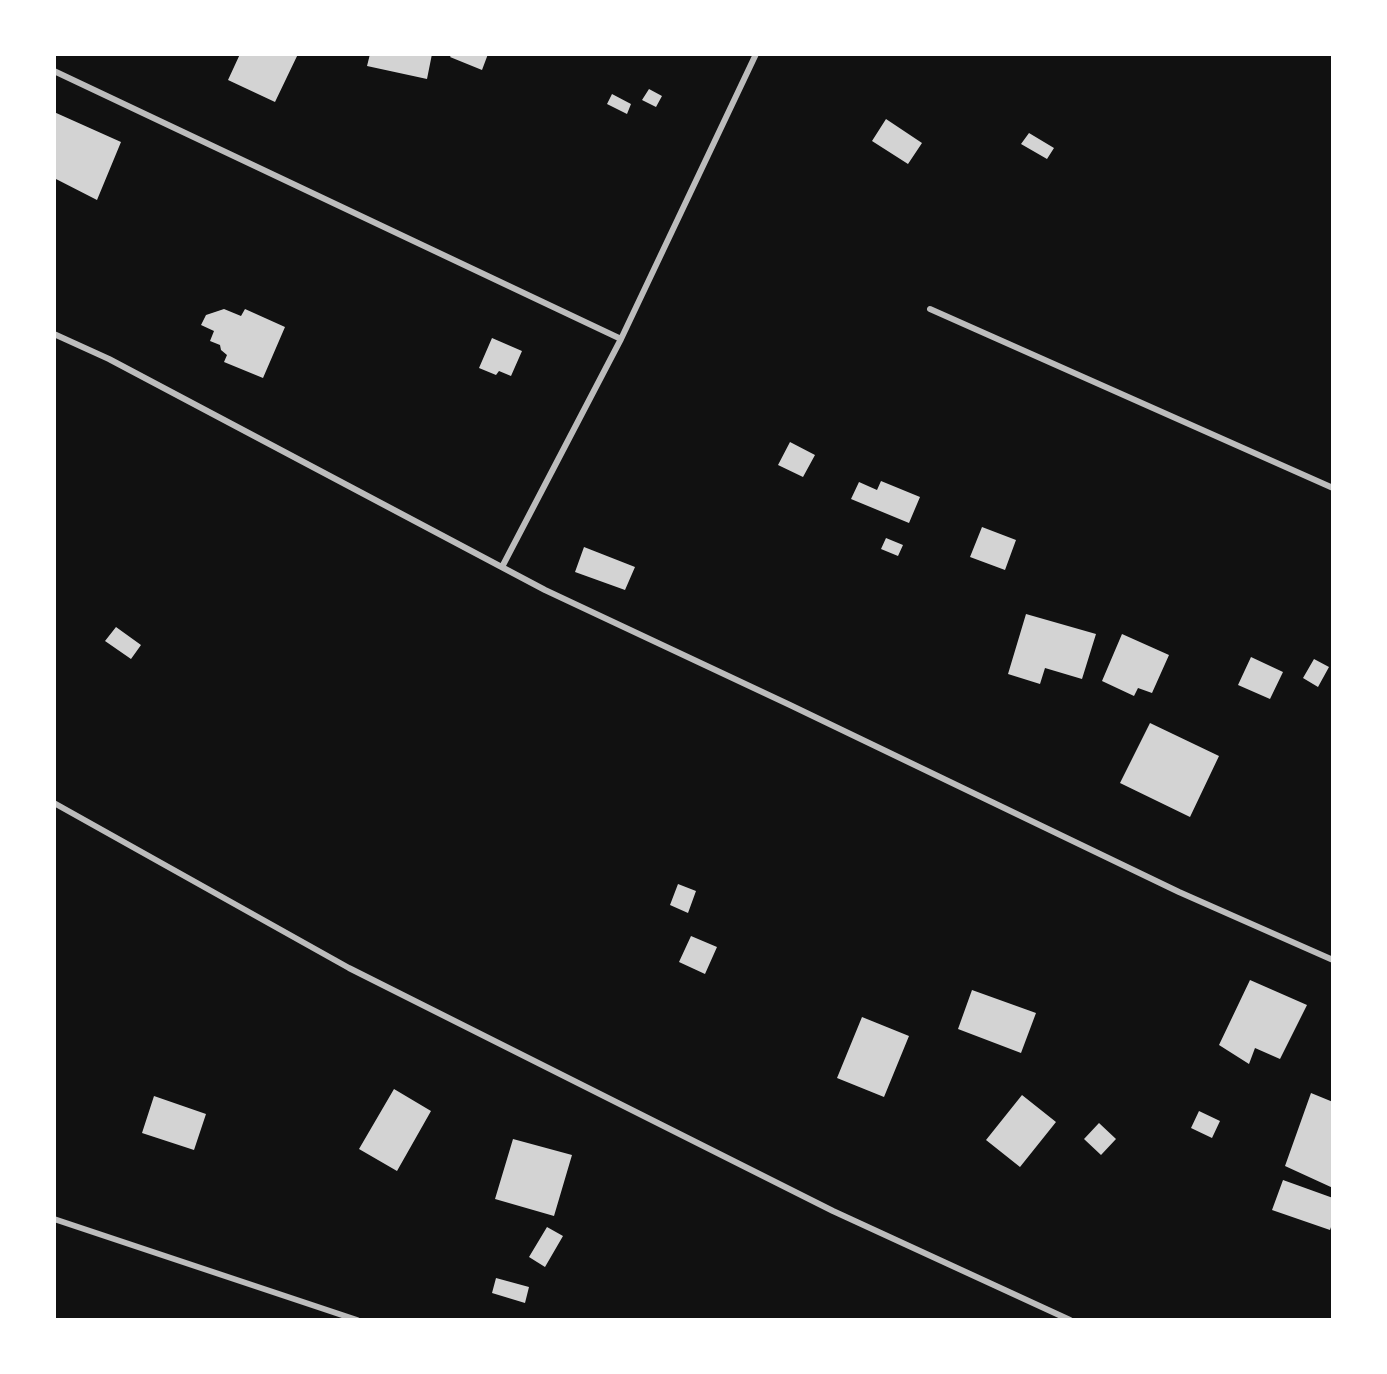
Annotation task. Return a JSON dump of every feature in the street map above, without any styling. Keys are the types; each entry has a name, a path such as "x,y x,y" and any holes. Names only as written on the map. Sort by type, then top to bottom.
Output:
{"street":[{"path":"502,567 621,339 756,54"},
{"path":"54,71 621,339"},
{"path":"930,309 1333,488"},
{"path":"54,334 109,359 545,590 1169,886 1333,960"},
{"path":"54,803 359,974 833,1211 1070,1320"},
{"path":"54,1219 357,1320"}],"building":[{"path":"240,54 298,54 275,102 228,80"},
{"path":"370,54 432,54 427,79 367,66"},
{"path":"452,54 488,54 482,70 450,57"},
{"path":"649,89 662,96 656,107 642,100"},
{"path":"612,94 631,104 627,114 607,104"},
{"path":"54,112 121,142 97,200 54,178"},
{"path":"886,119 922,143 908,164 872,141"},
{"path":"1029,133 1054,148 1047,159 1021,144"},
{"path":"224,309 241,316 245,309 285,327 263,378 224,362 227,355 221,350 220,345 210,341 214,331 201,325 206,315"},
{"path":"492,338 522,351 511,376 499,371 496,375 479,368"},
{"path":"790,442 815,455 803,477 778,465"},
{"path":"881,481 920,497 909,523 851,499 859,482 877,490"},
{"path":"982,527 1016,540 1005,570 970,557"},
{"path":"886,538 903,545 898,556 881,549"},
{"path":"584,547 635,567 625,590 575,572"},
{"path":"1026,614 1096,634 1082,679 1045,668 1040,684 1008,674"},
{"path":"116,627 141,645 131,659 105,641"},
{"path":"1122,634 1169,655 1152,693 1138,688 1134,696 1102,681"},
{"path":"1251,657 1283,672 1270,699 1238,685"},
{"path":"1314,659 1329,667 1318,687 1303,678"},
{"path":"1150,723 1219,756 1190,817 1120,783"},
{"path":"678,884 696,891 688,913 670,905"},
{"path":"691,936 717,947 705,974 679,962"},
{"path":"1250,980 1307,1005 1280,1059 1255,1048 1249,1064 1219,1045"},
{"path":"972,990 1036,1013 1021,1053 958,1029"},
{"path":"862,1017 909,1036 884,1097 837,1078"},
{"path":"394,1089 431,1111 397,1171 359,1149"},
{"path":"1311,1093 1333,1102 1333,1188 1285,1166"},
{"path":"1022,1095 1056,1122 1020,1167 986,1140"},
{"path":"154,1096 206,1114 194,1150 142,1133"},
{"path":"1199,1111 1220,1121 1212,1138 1191,1128"},
{"path":"1099,1123 1116,1139 1101,1155 1084,1139"},
{"path":"513,1139 572,1155 554,1216 495,1199"},
{"path":"1283,1180 1333,1198 1333,1221 1330,1230 1272,1210"},
{"path":"547,1227 563,1236 545,1267 529,1257"},
{"path":"496,1278 529,1287 525,1303 492,1293"}]}
